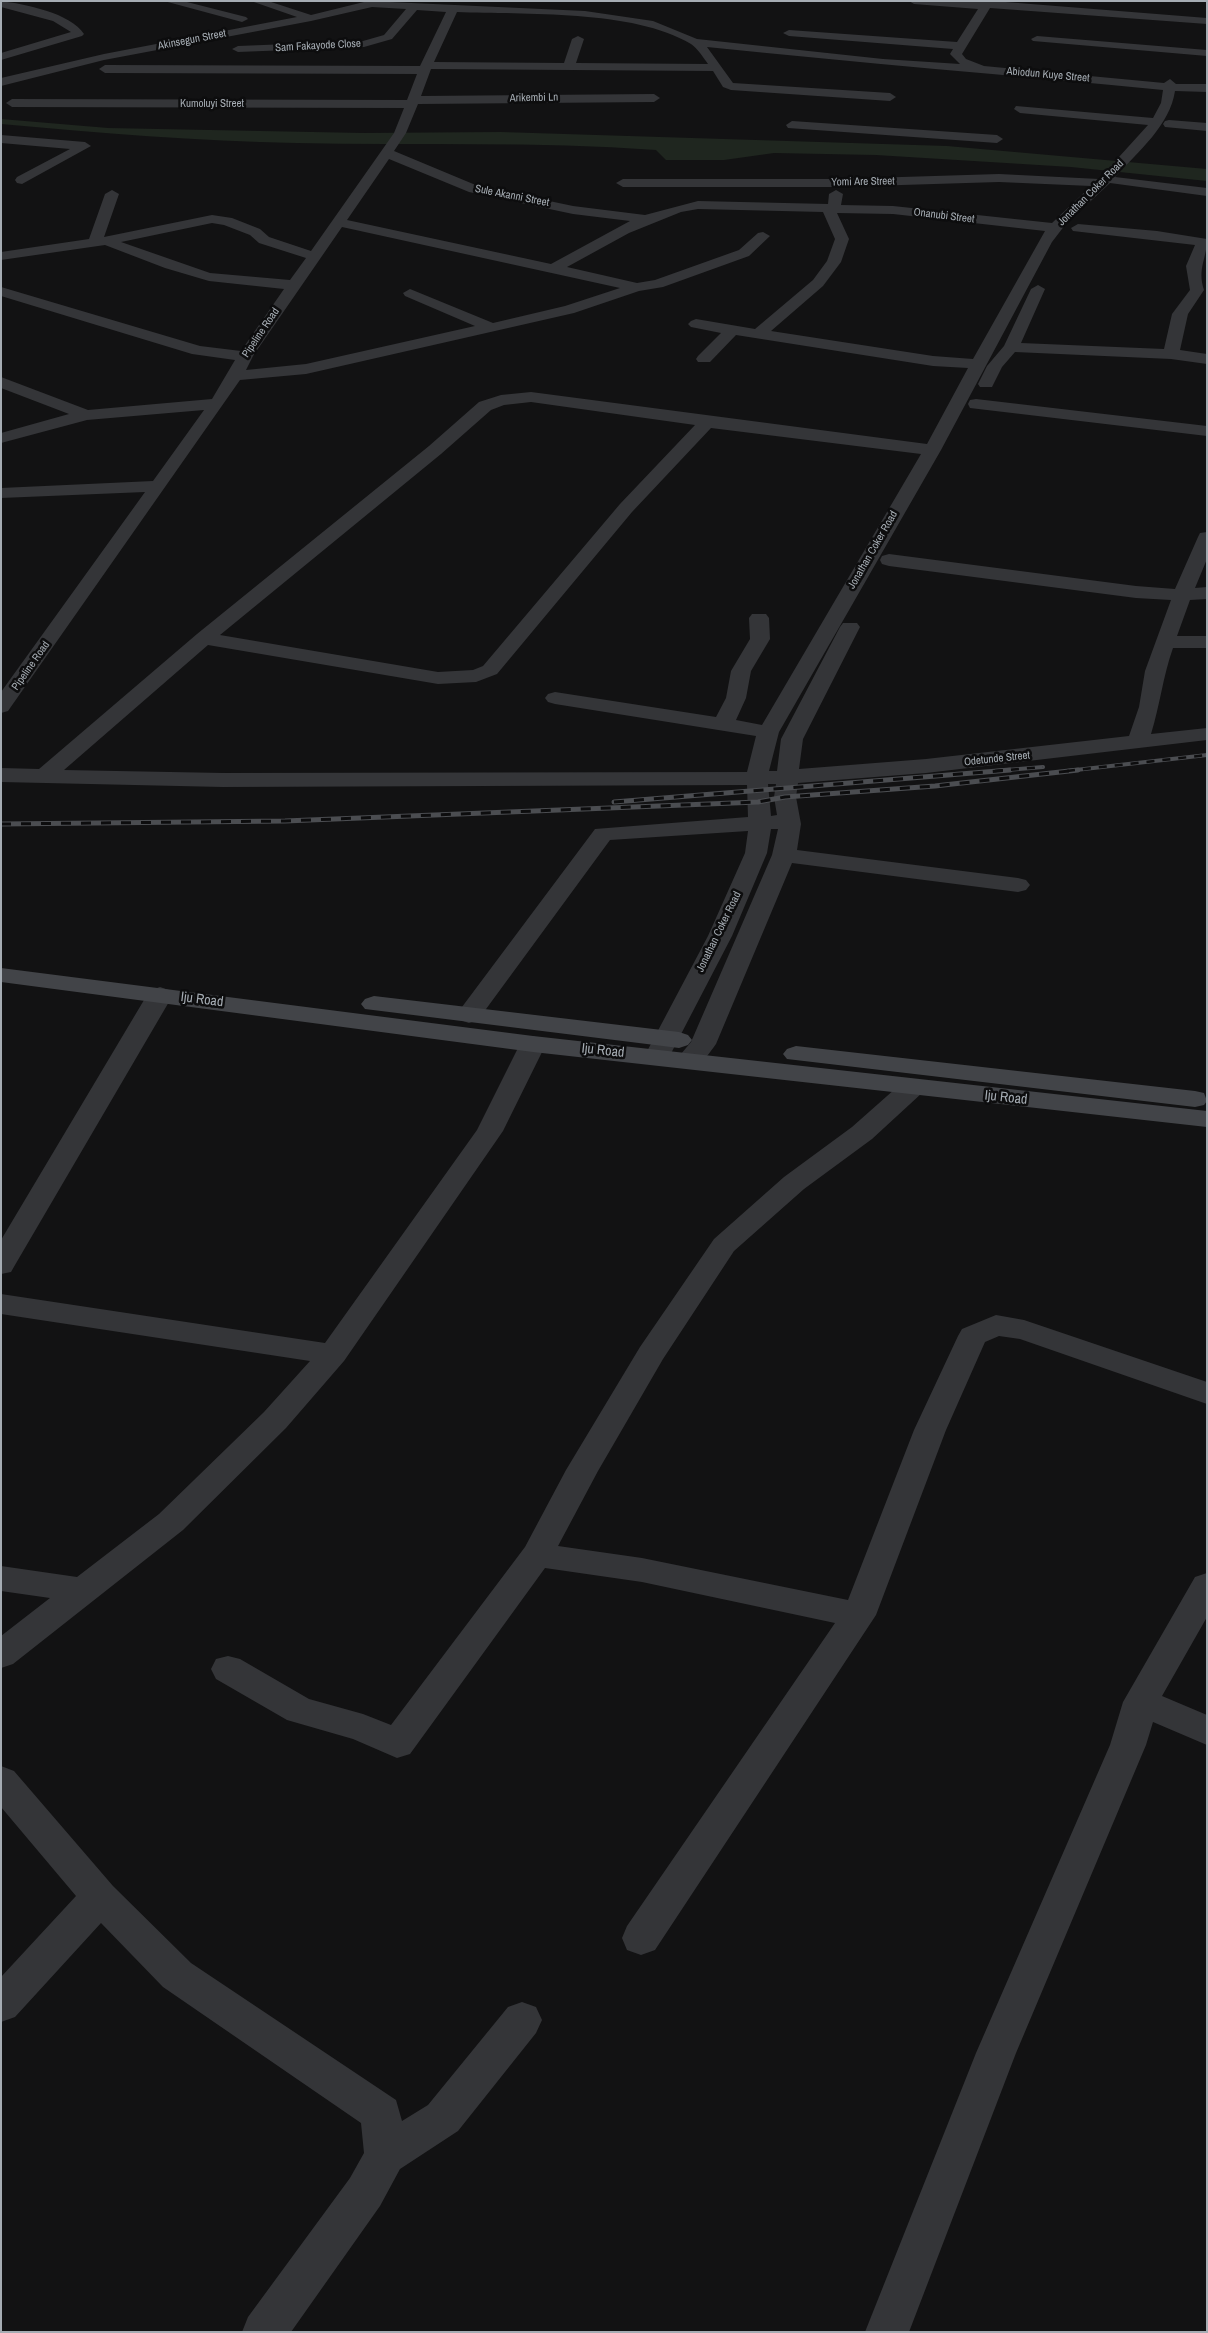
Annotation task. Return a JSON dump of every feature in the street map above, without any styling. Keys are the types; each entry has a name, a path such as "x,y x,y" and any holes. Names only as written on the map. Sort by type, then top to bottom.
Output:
{"main road":[{"name":"Iju Road","path":"1,957 469,1015 661,1048 1207,1100"},
{"name":"Iju Road","path":"1,975 533,1044 661,1048"},
{"name":"Iju Road","path":"696,1052 913,1087 1207,1119"}],"street":[{"path":"168,1 242,19"},
{"path":"256,1 311,18"},
{"path":"914,1 1065,5 1128,15 1207,21"},
{"path":"379,3 413,8 449,8 618,17 649,23 695,42 892,63 987,68"},
{"name":"Akinsegun Street","path":"1,82 52,69 379,3"},
{"path":"777,32 960,46 991,3"},
{"name":"Abiodun Kuye Street","path":"987,68 973,60 967,53 991,3"},
{"path":"1,4 72,25 78,34 1,57"},
{"path":"1179,18 1187,7"},
{"name":"Sam Fakayode Close","path":"238,49 364,44 388,37 413,8"},
{"name":"Pipeline Road","path":"1,707 217,404 245,356 393,143 413,102 432,48 452,12 449,8"},
{"path":"1,16 25,10"},
{"path":"1094,71 1128,15"},
{"path":"568,67 578,39"},
{"path":"1037,39 1207,53"},
{"path":"695,42 705,51 715,68 730,86 890,96"},
{"name":"Abiodun Kuye Street","path":"960,46 956,54 966,64 987,68 1045,74 1094,71 1178,86 1207,88"},
{"path":"52,69 715,68"},
{"path":"792,125 994,142 1045,74"},
{"name":"Jonathan Coker Road","path":"661,1048 720,936 756,854 760,824 757,777 768,732 932,450 1041,250 1055,228 1147,152 1163,123 1181,105 1178,86"},
{"name":"Arikembi Ln","path":"413,102 654,98"},
{"name":"Kumoluyi Street","path":"12,103 413,102"},
{"path":"1020,109 1207,127"},
{"path":"1,139 85,146 22,180"},
{"name":"Sule Akanni Street","path":"393,143 474,189 573,210 644,219"},
{"name":"Yomi Are Street","path":"623,183 837,183 999,178 1109,182 1207,192"},
{"name":"Jonathan Coker Road","path":"696,1052 784,855 790,821 786,797 786,777 792,739 833,657 976,404 995,366 1011,347 1060,242 1068,230 1078,228 1109,182"},
{"path":"759,333 818,283 834,262 842,239 829,214 836,202 837,183"},
{"path":"100,242 112,194"},
{"name":"Onanubi Street","path":"644,219 683,207 698,206 893,210 1055,228"},
{"path":"1,256 100,242 212,219 222,220 255,232 264,240 279,246 314,256"},
{"path":"555,268 644,219"},
{"path":"337,222 637,287"},
{"path":"1078,228 1157,235 1205,243 1192,263 1191,276 1197,290 1180,314 1171,354"},
{"path":"235,376 306,369 584,306 637,287 658,284 744,253 763,236"},
{"path":"100,242 210,277 247,282 294,284"},
{"path":"1,291 198,351 245,356"},
{"path":"410,293 490,327"},
{"path":"696,324 933,361 979,364"},
{"path":"704,359 733,329"},
{"path":"1011,347 1171,354 1207,359"},
{"path":"1,382 86,415"},
{"path":"44,776 204,638 485,406 514,397 532,397 707,422 932,450"},
{"path":"1,438 86,415 217,404"},
{"path":"976,404 1207,430"},
{"path":"204,638 438,678 476,676 490,670 626,508 707,422"},
{"path":"1,493 158,486"},
{"path":"1138,742 1149,707 1155,671 1167,642 1182,595 1207,537"},
{"path":"889,560 1081,586 1182,595 1207,593"},
{"path":"723,725 738,693 740,671 760,639 760,618"},
{"path":"1167,642 1207,642"},
{"path":"555,698 768,732"},
{"name":"Odetunde Street","path":"1,775 223,780 698,780 786,777 945,764 1207,734"},
{"path":"469,1015 603,834 790,821"},
{"path":"784,855 1018,885"},
{"path":"1,1265 160,995"},
{"path":"1,1655 171,1522 275,1420 333,1354 394,1264 490,1131 533,1044"},
{"path":"228,1669 299,1710 363,1728 397,1744 537,1555 582,1470 651,1354 724,1245 794,1183 862,1133 913,1087"},
{"path":"1,1304 333,1354"},
{"path":"641,1938 859,1615 930,1430 973,1336 996,1325 1024,1330 1207,1393"},
{"path":"537,1555 642,1570 748,1594 859,1615"},
{"path":"1,1578 85,1591"},
{"path":"887,2332 996,2053 1128,1745 1141,1702 1207,1586"},
{"path":"1141,1702 1207,1730"},
{"path":"1,1781 100,1897 178,1975 381,2113 385,2155"},
{"path":"1,2005 100,1897"},
{"path":"264,2332 365,2192 385,2155 443,2118 522,2020"}],"shaded area":[{"path":"1,119 108,128 363,133 501,132 947,146 1207,169 1207,181 1071,167 876,155 774,153 724,160 666,160 656,150 611,147 259,142 1,124"}],"railway":[{"path":"1067,771 1207,755"},
{"path":"995,771 1043,767"},
{"path":"614,802 1010,770"},
{"path":"1,824 285,821 758,802 785,797 935,786 1078,770"}]}
